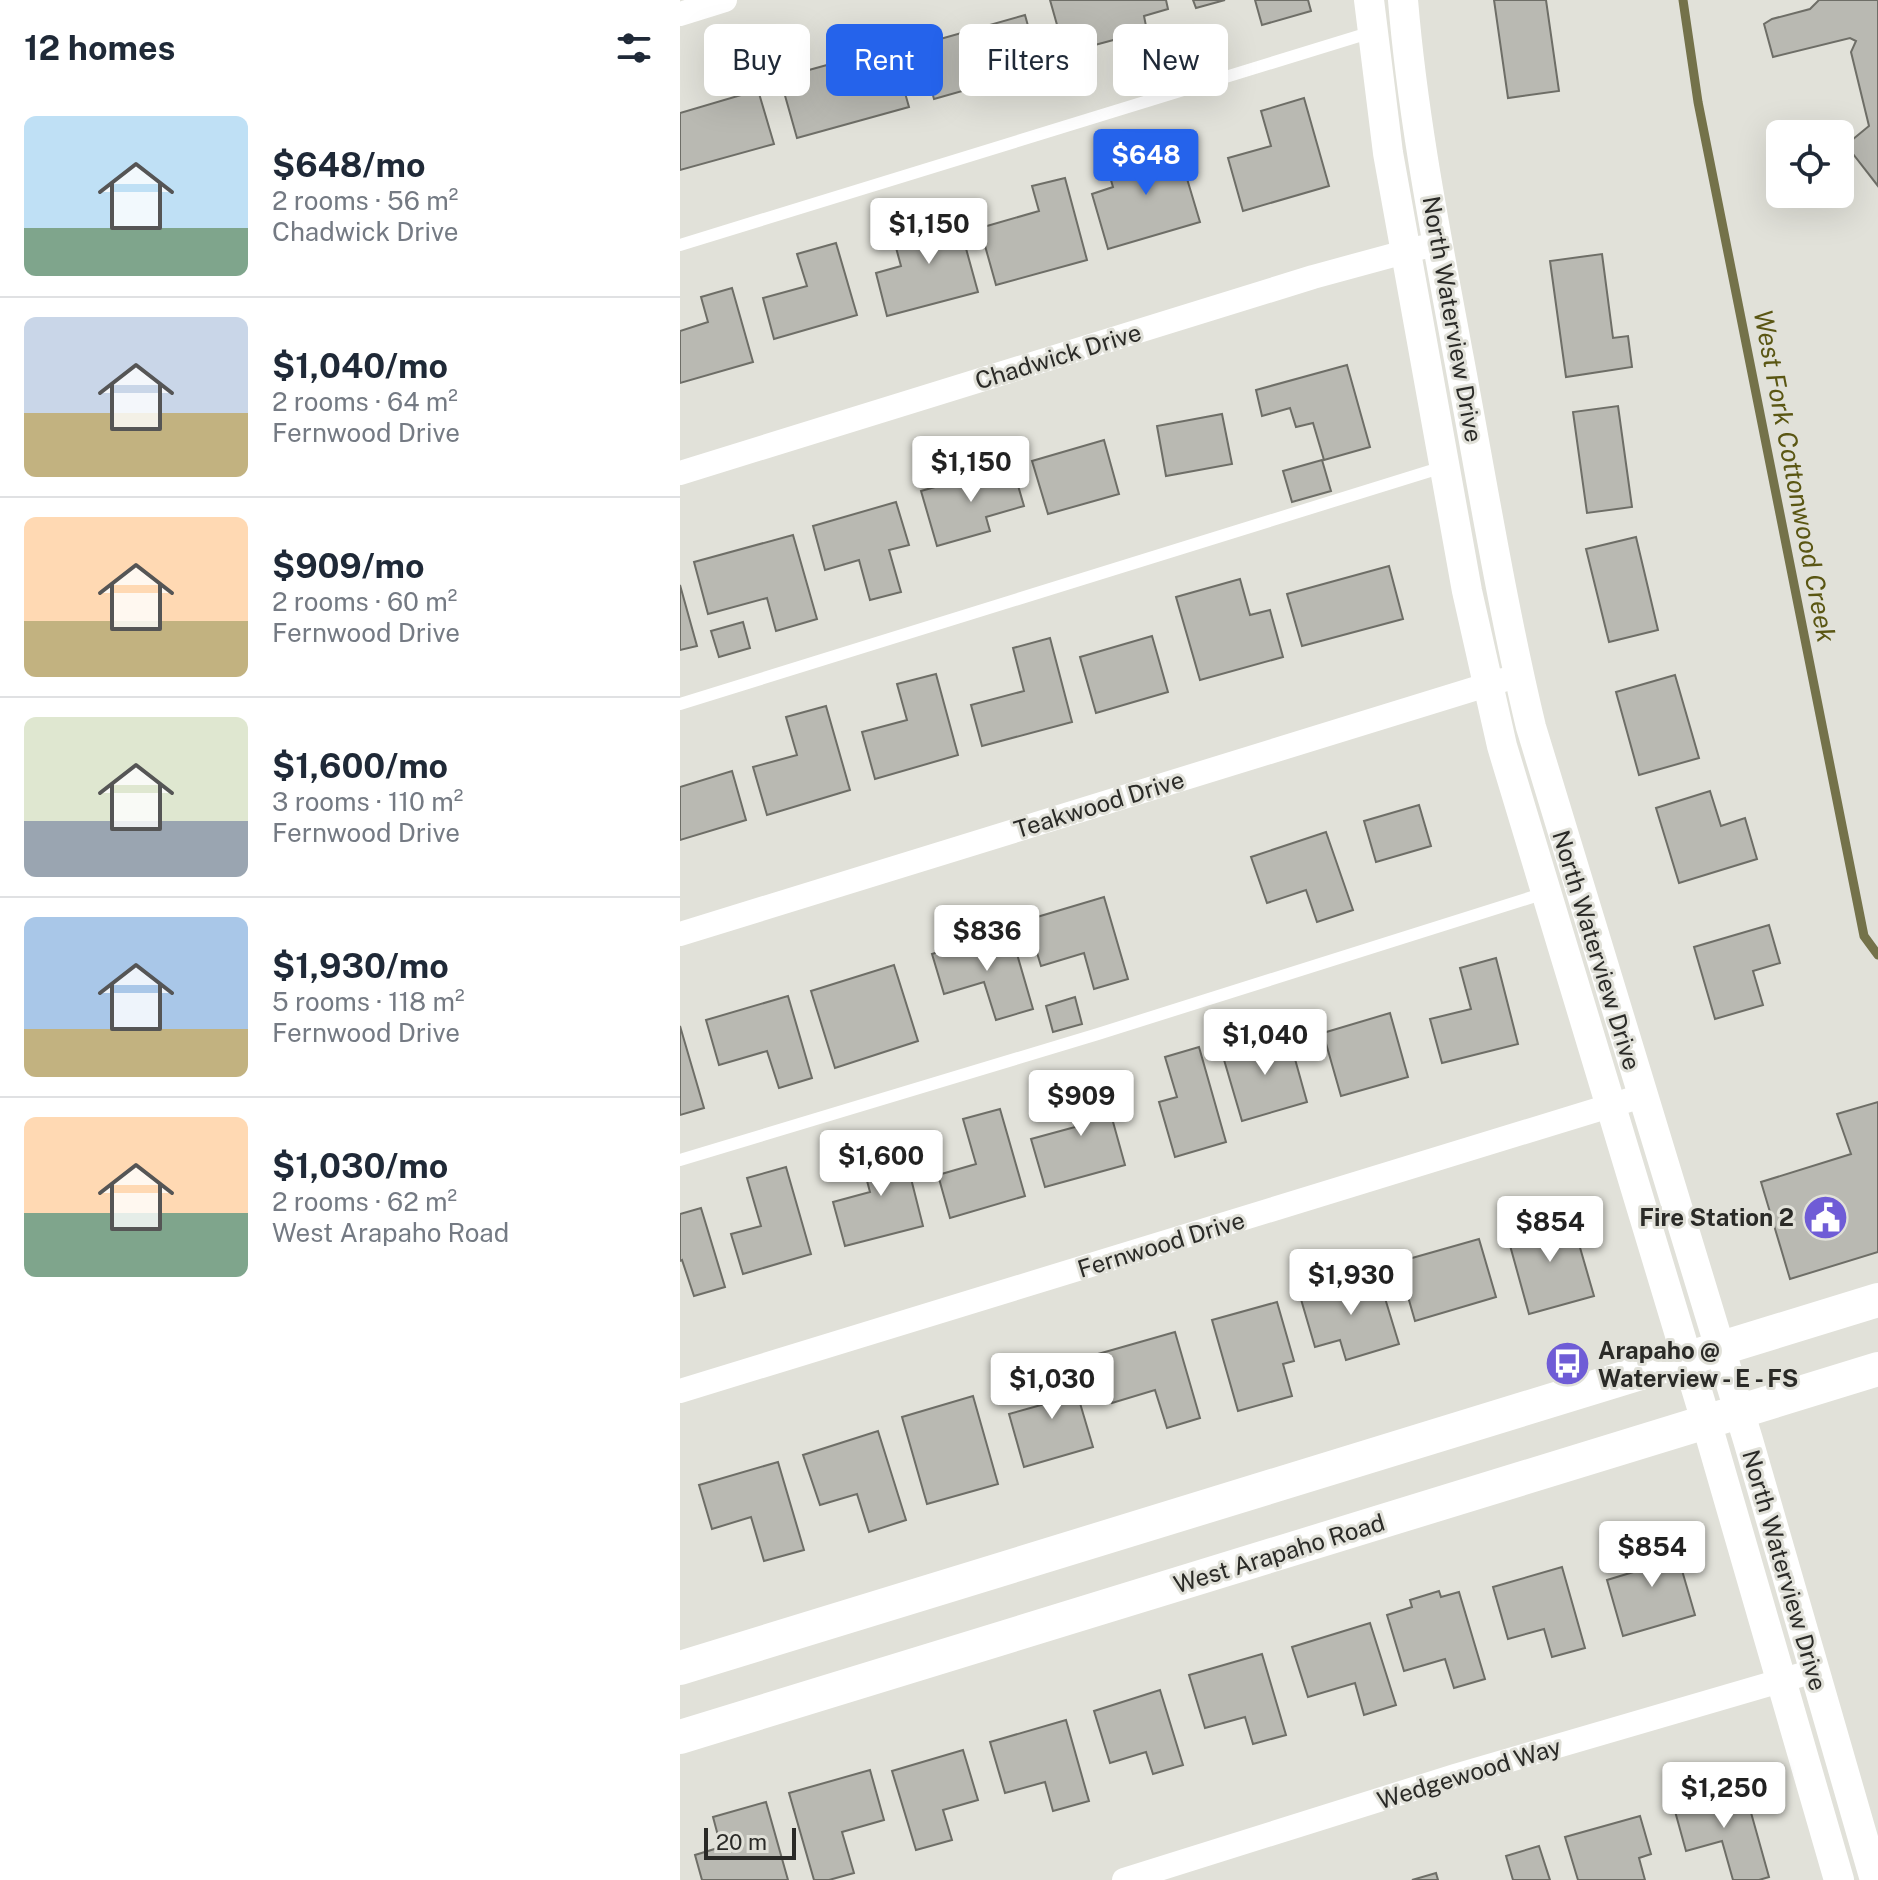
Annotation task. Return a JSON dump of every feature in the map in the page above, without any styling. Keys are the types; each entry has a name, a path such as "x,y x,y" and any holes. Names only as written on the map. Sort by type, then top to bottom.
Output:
{"main road":[{"path":"680,1668 1878,1300"},
{"name":"West Arapaho Road","path":"680,1737 1878,1369"}],"street":[{"path":"680,14 725,0"},
{"name":"North Waterview Drive","path":"1369,0 1388,153 1467,591 1502,746 1706,1421 1839,1880"},
{"name":"North Waterview Drive","path":"1403,0 1413,90 1438,243 1519,675 1546,783 1720,1348 1814,1671 1872,1845 1875,1880"},
{"name":"Chadwick Drive","path":"680,473 1313,277 1438,243"},
{"name":"Teakwood Drive","path":"680,934 1519,675"},
{"name":"Fernwood Drive","path":"680,1391 1642,1096"},
{"name":"Wedgewood Way","path":"1124,1880 1455,1776 1814,1671"}],"lane":[{"path":"680,245 1372,32"},
{"path":"680,704 1446,466"},
{"path":"680,1160 1098,1034 1545,893"}],"building":[{"path":"1050,0 1166,0 1168,9 1144,16 1146,24 1113,24 1113,40 1097,44 1097,24 1057,24"},
{"path":"1193,0 1225,0 1196,8"},
{"path":"1255,0 1308,0 1311,11 1262,25"},
{"path":"1494,0 1546,0 1559,91 1508,98"},
{"path":"1819,0 1878,0 1878,186 1854,155 1854,138 1869,126 1851,52 1856,41 1850,38 1773,57 1764,24 1810,9"},
{"path":"1025,15 1028,24 993,24"},
{"path":"959,34 959,92 934,99 933,96 943,96 943,38"},
{"path":"826,65 826,96 906,96 909,107 797,138 785,96 810,96 810,70"},
{"path":"738,96 760,96 774,144 680,170 680,113"},
{"path":"1304,98 1329,186 1243,211 1228,158 1271,146 1261,111"},
{"path":"1176,142 1200,222 1108,249 1092,194 1113,187 1106,163"},
{"path":"1065,178 1087,260 996,285 980,228 1039,211 1032,186"},
{"path":"954,205 978,292 887,316 876,273 901,266 895,244 921,238 915,216"},
{"path":"836,243 857,315 774,339 763,298 807,286 797,254"},
{"path":"1602,254 1613,338 1628,336 1632,367 1566,377 1550,261"},
{"path":"732,288 753,362 680,383 680,331 708,322 701,297"},
{"path":"1347,365 1370,447 1324,460 1313,423 1296,427 1290,408 1262,416 1256,390"},
{"path":"1618,406 1632,507 1587,513 1573,412"},
{"path":"1222,414 1232,464 1166,476 1157,426"},
{"path":"1104,440 1119,494 1048,514 1032,461"},
{"path":"1322,460 1331,491 1292,502 1283,471"},
{"path":"1012,465 1024,506 986,517 990,531 937,546 921,491"},
{"path":"896,502 909,545 889,550 901,592 870,600 859,560 825,570 813,526"},
{"path":"793,535 817,619 776,631 767,598 708,614 694,562"},
{"path":"1636,537 1658,630 1609,642 1586,549"},
{"path":"1389,566 1403,619 1302,646 1287,594"},
{"path":"1240,579 1250,615 1270,610 1283,657 1200,680 1176,597"},
{"path":"680,585 697,646 680,650"},
{"path":"743,622 750,648 719,657 711,631"},
{"path":"1152,636 1168,692 1096,713 1080,657"},
{"path":"1050,638 1072,722 982,746 971,705 1024,691 1013,648"},
{"path":"936,674 958,755 875,779 862,732 907,720 897,684"},
{"path":"1675,675 1699,758 1639,775 1616,692"},
{"path":"826,706 850,790 767,815 753,767 797,755 786,717"},
{"path":"732,771 746,820 680,840 680,787"},
{"path":"1710,791 1721,826 1745,818 1757,859 1679,883 1656,808"},
{"path":"1419,805 1431,846 1376,862 1364,821"},
{"path":"1326,832 1353,910 1317,922 1306,890 1267,903 1251,857"},
{"path":"1104,897 1128,979 1094,989 1084,953 1041,966 1027,920"},
{"path":"1769,925 1780,963 1753,971 1763,1005 1715,1019 1694,947"},
{"path":"1010,930 1033,1009 996,1020 984,982 944,994 932,954"},
{"path":"1496,958 1518,1044 1442,1063 1430,1019 1471,1009 1460,968"},
{"path":"894,965 918,1041 835,1068 811,991"},
{"path":"788,996 812,1078 779,1088 767,1051 719,1065 706,1020"},
{"path":"1075,997 1082,1024 1053,1032 1046,1006"},
{"path":"1390,1013 1408,1077 1341,1096 1323,1033"},
{"path":"680,1026 704,1108 680,1115"},
{"path":"1288,1034 1307,1102 1242,1121 1222,1053"},
{"path":"1199,1047 1226,1142 1175,1157 1159,1102 1177,1097 1165,1057"},
{"path":"1100,1075 1125,1165 1045,1187 1031,1139 1075,1127 1064,1085"},
{"name":"Fire Station 2","path":"1878,1102 1878,1252 1790,1279 1761,1182 1851,1154 1837,1114"},
{"path":"1000,1109 1025,1196 950,1218 938,1175 976,1164 963,1119"},
{"path":"901,1139 923,1226 845,1246 833,1202 870,1192 859,1151"},
{"path":"786,1167 811,1254 743,1274 731,1234 761,1226 747,1178"},
{"path":"701,1208 725,1287 694,1296 680,1261 680,1214"},
{"path":"1570,1213 1594,1296 1529,1314 1506,1231"},
{"path":"1479,1239 1496,1297 1415,1321 1398,1262"},
{"path":"1377,1272 1399,1344 1346,1360 1340,1340 1315,1347 1300,1296"},
{"path":"1277,1302 1294,1361 1283,1364 1292,1396 1238,1411 1212,1320"},
{"path":"1175,1332 1200,1418 1167,1428 1155,1390 1112,1403 1098,1354"},
{"path":"1069,1366 1093,1447 1024,1467 1009,1414 1041,1405 1033,1376"},
{"path":"973,1396 998,1484 927,1504 902,1417"},
{"path":"878,1431 906,1520 869,1532 857,1494 820,1505 803,1455"},
{"path":"778,1462 804,1550 764,1561 751,1517 712,1529 699,1485"},
{"path":"1672,1536 1695,1615 1623,1636 1607,1580 1640,1570 1633,1547"},
{"path":"1562,1567 1585,1648 1552,1657 1544,1629 1508,1639 1493,1587"},
{"path":"1439,1591 1441,1597 1459,1592 1485,1679 1454,1688 1445,1659 1404,1671 1387,1615 1412,1607 1410,1600"},
{"path":"1370,1623 1396,1705 1364,1715 1355,1683 1308,1697 1292,1647"},
{"path":"1262,1654 1286,1735 1253,1744 1245,1717 1205,1728 1189,1675"},
{"path":"1160,1690 1183,1765 1153,1774 1146,1752 1110,1763 1094,1711"},
{"path":"1066,1720 1089,1801 1053,1811 1045,1782 1005,1793 990,1742"},
{"path":"963,1750 978,1800 943,1810 952,1840 916,1850 892,1771"},
{"path":"870,1770 884,1820 842,1832 854,1873 829,1880 814,1880 789,1793"},
{"path":"1743,1784 1769,1877 1759,1880 1733,1880 1722,1841 1686,1851 1673,1804"},
{"path":"766,1802 788,1880 702,1880 695,1855 721,1847 713,1817"},
{"path":"1640,1816 1651,1854 1639,1858 1645,1880 1578,1880 1565,1837"},
{"path":"1539,1846 1550,1880 1513,1880 1506,1856"},
{"path":"1436,1873 1438,1880 1412,1880"}],"waterway":[{"name":"West Fork Cottonwood Creek","path":"1683,0 1698,102 1864,936 1878,955"}],"place":[{"name":"Fire Station 2","path":"1825,1217"},
{"name":"Arapaho @ Waterview - E - FS","path":"1567,1364"}]}
